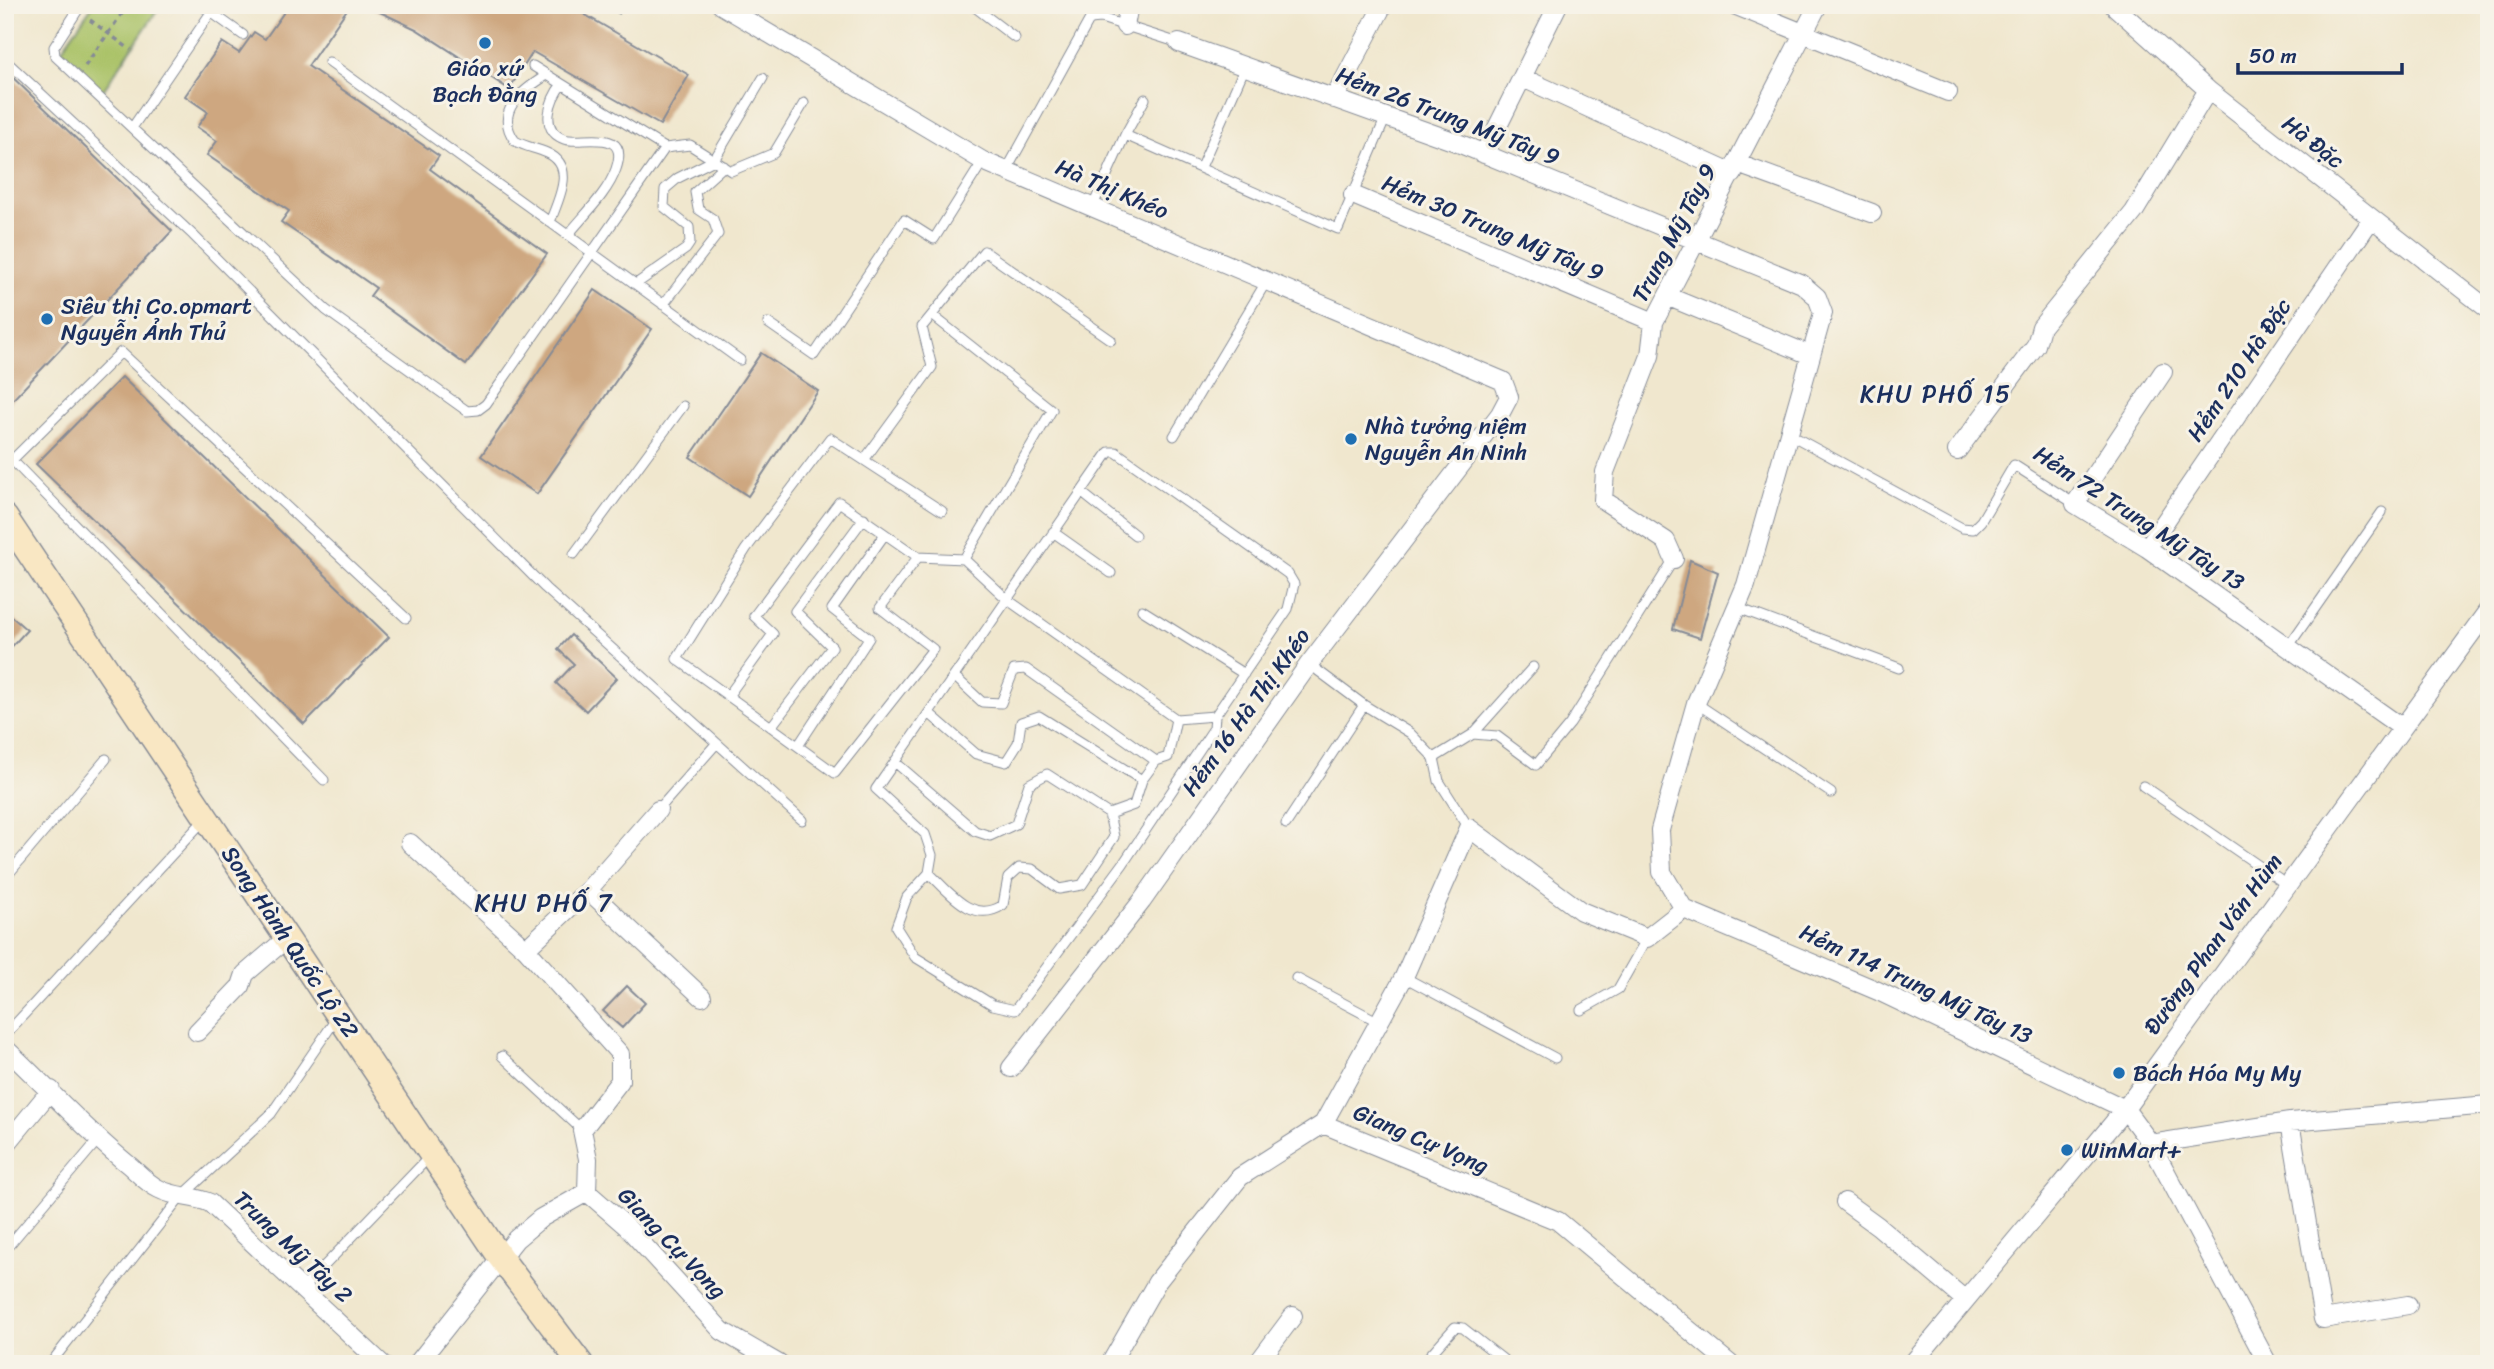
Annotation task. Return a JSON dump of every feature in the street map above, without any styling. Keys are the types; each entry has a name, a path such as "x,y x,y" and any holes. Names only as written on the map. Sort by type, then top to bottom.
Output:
{"street":[{"name":"Hà Thị Khéo","path":"721,5 983,161 1503,381"},
{"path":"1125,26 1129,5"},
{"path":"1334,99 1383,5"},
{"path":"1484,154 1558,5"},
{"path":"1734,5 1948,92"},
{"name":"Trung Mỹ Tây 9","path":"1674,559 1666,541 1603,500 1605,472 1650,356 1654,322 1736,169 1818,5"},
{"name":"Hà Đặc","path":"2113,5 2208,90 2489,310"},
{"name":"Hẻm 26 Trung Mỹ Tây 9","path":"1179,44 1484,154 1802,284 1817,297 1823,313 1790,434 1738,608 1696,703 1660,830 1662,872 1685,909"},
{"path":"1523,78 1736,169 1872,213"},
{"path":"1957,451 2036,345 2041,327 2134,212 2208,90"},
{"name":"Hẻm 30 Trung Mỹ Tây 9","path":"1353,195 1654,322"},
{"name":"Hẻm 210 Hà Đặc","path":"2147,548 2371,219"},
{"path":"1669,297 1810,355"},
{"path":"2076,504 2163,372"},
{"name":"Hẻm 16 Hà Thị Khéo","path":"1011,1068 1142,901 1308,664 1500,414 1508,397 1503,381"},
{"name":"Hẻm 72 Trung Mỹ Tây 13","path":"2076,504 2147,548 2401,727"},
{"name":"Song Hành Quốc Lộ 22","path":"5,517 500,1257 581,1364"},
{"name":"Đường Phan Văn Hùm","path":"1912,1364 2124,1109 2489,609"},
{"path":"526,950 588,890 658,810"},
{"path":"1323,1124 1404,977 1469,828 1581,911 1647,938 1685,909"},
{"path":"411,843 526,950 620,1054 621,1081 582,1130 588,1159 587,1192"},
{"path":"588,890 702,997"},
{"name":"Hẻm 114 Trung Mỹ Tây 13","path":"1685,909 1878,991 2124,1109"},
{"path":"197,1032 241,986 245,974 287,938"},
{"name":"Trung Mỹ Tây 2","path":"5,1048 51,1090 98,1140 158,1189 181,1198 197,1197 210,1203 382,1364"},
{"path":"5,1146 51,1090"},
{"path":"2151,1144 2290,1122 2489,1105"},
{"path":"2124,1109 2151,1144 2268,1364"},
{"path":"2290,1122 2323,1319 2408,1305"},
{"name":"Giang Cự Vọng","path":"1110,1364 1157,1282 1240,1177 1323,1124 1558,1221 1730,1364"},
{"name":"Giang Cự Vọng","path":"417,1364 500,1257 541,1219 587,1192 626,1226 722,1331 779,1364"},
{"path":"1845,1202 1878,1226 1964,1299"},
{"path":"1257,1364 1293,1316"}],"lane":[{"path":"201,5 214,9 243,35"},
{"path":"972,5 1015,38"},
{"path":"79,8 53,52 326,310 467,411 478,410 486,404 665,148"},
{"path":"132,128 214,9"},
{"path":"1006,171 1090,19 1101,18 1179,44"},
{"path":"5,61 192,235 545,588 802,820"},
{"path":"329,62 740,360"},
{"path":"533,66 665,148 690,145 731,171 774,153 804,103"},
{"path":"1201,167 1245,67"},
{"path":"547,75 517,97 509,107 506,120 516,141 548,153 564,172 565,182 550,222"},
{"path":"636,284 686,249 690,243 689,227 664,207 664,189 678,178 714,160 764,78"},
{"path":"562,84 551,99 549,113 550,124 556,133 564,139 607,140 613,145 618,162 608,182 568,235"},
{"path":"1093,208 1125,135 1145,99"},
{"path":"1125,135 1338,229 1386,117"},
{"path":"768,323 814,355 904,220 934,239 983,161"},
{"path":"663,304 718,234 713,219 698,209 695,192 724,166"},
{"path":"864,460 932,366 922,327 984,251 1111,340"},
{"path":"1174,436 1266,282"},
{"path":"932,315 1052,410 964,559"},
{"path":"324,780 9,464 121,352 406,618"},
{"path":"574,554 683,406"},
{"name":"Hẻm 72 Trung Mỹ Tây 13","path":"1790,434 1962,528 1973,529 1981,521 2014,465 2076,504"},
{"path":"918,557 880,608 933,649 835,773 677,659 746,549 831,438 942,511"},
{"path":"1109,452 1116,452 1288,573 1294,584 1288,609 1215,716 1214,728 1123,864 1015,1010 993,1005 915,957 896,927 907,897 929,873 932,855 925,834 876,789 1053,532 1109,452"},
{"path":"1081,492 1135,535"},
{"path":"728,696 773,634 754,616 839,502 918,557 964,559 1008,600 1176,719 1215,716"},
{"path":"2288,647 2382,512"},
{"path":"771,727 832,648 795,611 864,518"},
{"path":"1053,532 1111,573"},
{"path":"798,746 869,638 832,609 885,534"},
{"name":"Trung Mỹ Tây 9","path":"1473,734 1497,736 1536,765 1570,724 1674,559"},
{"path":"1738,608 1899,668"},
{"path":"1142,610 1244,674"},
{"path":"1308,664 1364,705 1410,733 1434,758 1439,781 1469,828"},
{"path":"1434,758 1473,734 1532,667"},
{"path":"954,677 982,702 1001,703 1014,670 1026,668 1156,761"},
{"path":"1696,703 1831,793"},
{"path":"1286,824 1364,705"},
{"path":"929,713 976,754 1006,762 1018,743 1021,722 1039,716 1142,780"},
{"path":"1109,814 1134,805 1142,780 1156,761 1168,757 1176,719"},
{"path":"658,810 716,744"},
{"path":"5,878 106,759"},
{"path":"895,762 975,831 990,836 1016,824 1029,784 1046,774 1109,814 1114,837 1082,885 1059,889 1032,869 1019,868 1008,878 1003,905 992,912 968,910 929,873"},
{"path":"2143,786 2287,885"},
{"path":"5,1034 206,818"},
{"path":"1581,1010 1618,989 1647,938"},
{"path":"1404,977 1555,1058"},
{"path":"1296,978 1379,1022"},
{"path":"50,1364 181,1198 271,1114 339,1016"},
{"path":"502,1056 582,1130"},
{"path":"5,1250 98,1140"},
{"path":"303,1288 432,1154"},
{"path":"1422,1364 1455,1327 1463,1328 1509,1364"}],"path":[{"path":"77,76 128,5"},
{"path":"618,15 624,5"},
{"path":"79,8 131,50"}],"green space":[{"path":"93,5 161,5 100,95 60,52"}],"building":[{"path":"289,5 350,5 308,66 439,156 430,169 547,254 466,365 370,296 376,288 281,222 289,211 207,155 217,141 197,127 208,112 185,96 222,42 239,53 254,32 265,39"},
{"path":"365,5 568,5 689,75 660,125 533,52 509,89 416,29"},
{"name":"Siêu thị Co.opmart Nguyễn Ảnh Thủ","path":"5,70 172,231 5,408"},
{"path":"595,290 652,329 537,494 481,456"},
{"path":"761,353 818,391 748,496 690,457"},
{"path":"122,377 389,637 304,724 36,464"},
{"path":"1690,560 1718,572 1700,638 1673,629"},
{"path":"5,611 27,630 5,654"},
{"path":"571,635 617,678 586,711 556,683 574,664 558,649"},
{"path":"627,986 645,1003 622,1028 603,1011"}],"place":[{"name":"Giáo xứ Bạch Đằng","path":"485,43"},
{"name":"Siêu thị Co.opmart Nguyễn Ảnh Thủ","path":"47,319"},
{"name":"Nhà tưởng niệm Nguyễn An Ninh","path":"1351,439"},
{"name":"Bách Hóa My My","path":"2119,1073"},
{"name":"WinMart+","path":"2067,1150"}],"district":[{"name":"KHU PHỐ 15","path":"1936,394"},
{"name":"KHU PHỐ 7","path":"544,903"}]}
